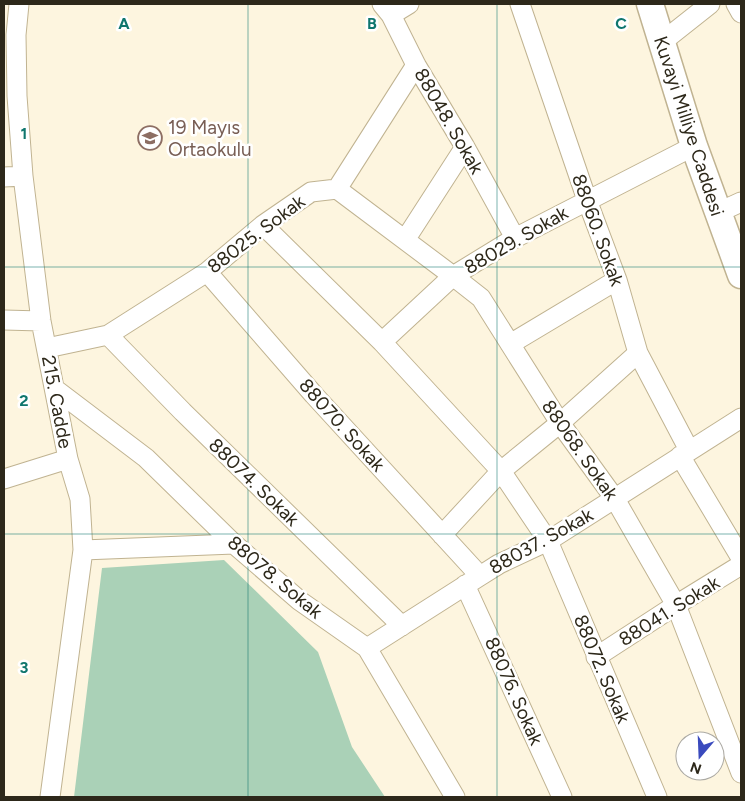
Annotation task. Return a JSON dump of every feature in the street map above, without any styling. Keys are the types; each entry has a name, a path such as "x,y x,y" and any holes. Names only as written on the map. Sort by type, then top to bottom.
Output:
{"street":[{"path":"386,9 410,4"},
{"name":"88060. Sokak","path":"520,4 587,200 617,280 638,353 685,453 741,558"},
{"name":"Kuvayi Milliye Caddesi","path":"650,4 694,146 741,275"},
{"path":"662,42 710,4"},
{"path":"736,4 741,13"},
{"name":"215. Cadde","path":"14,6 16,35 10,96 41,321 68,459 80,499 83,550 50,797"},
{"name":"88048. Sokak","path":"386,9 416,65 466,147 515,238"},
{"path":"337,188 416,65"},
{"name":"88029. Sokak","path":"382,342 453,276 515,238 694,146"},
{"path":"405,240 466,147"},
{"path":"4,177 22,176"},
{"name":"88025. Sokak","path":"46,348 108,335 207,272 263,225 311,192 337,188"},
{"name":"88068. Sokak","path":"337,188 481,298 560,423 615,499 676,605 741,773"},
{"path":"718,213 741,202"},
{"path":"263,225 382,342 501,471 548,541"},
{"name":"88070. Sokak","path":"207,272 314,395 442,535 473,580"},
{"path":"510,344 617,280"},
{"path":"4,320 41,321"},
{"name":"88074. Sokak","path":"108,335 183,412 402,626"},
{"path":"442,535 501,471 560,423 638,353"},
{"name":"88078. Sokak","path":"54,389 146,458 234,544 300,601 367,648 455,797"},
{"name":"88037. Sokak","path":"367,648 500,564 548,541 741,418"},
{"path":"4,479 68,459"},
{"name":"88072. Sokak","path":"548,541 657,797"},
{"path":"83,550 234,544"},
{"name":"88041. Sokak","path":"596,657 741,565"},
{"name":"88076. Sokak","path":"473,580 562,797"}],"green space":[{"path":"224,560 318,652 352,747 385,797 74,797 102,568"}],"place":[{"name":"19 Mayıs Ortaokulu","path":"150,138"}]}
